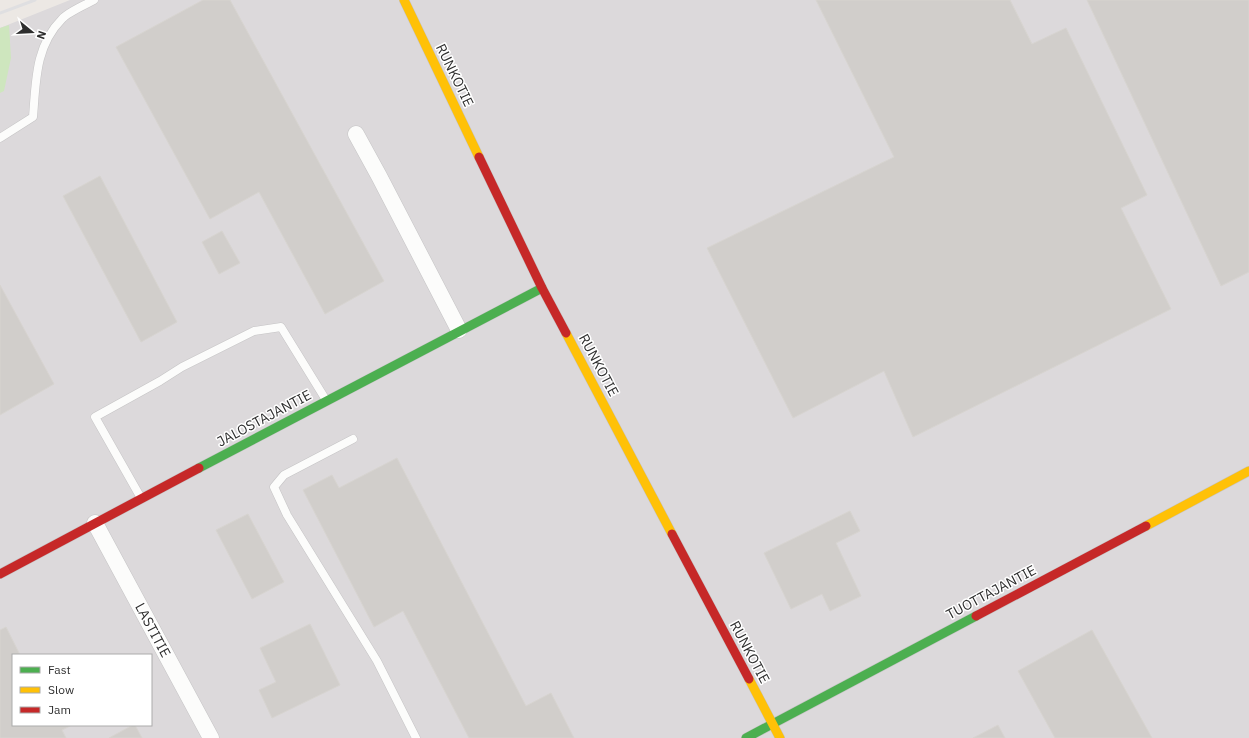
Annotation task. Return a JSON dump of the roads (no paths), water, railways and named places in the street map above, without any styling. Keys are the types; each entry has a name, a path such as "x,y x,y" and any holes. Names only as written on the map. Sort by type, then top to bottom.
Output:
{"street":[{"name":"RUNKOTIE","path":"404,0 542,288 780,738"},
{"path":"356,134 459,330"},
{"name":"JALOSTAJANTIE","path":"0,574 459,330 542,288"},
{"name":"TUOTTAJANTIE","path":"746,738 1249,471"},
{"name":"LASTITIE","path":"95,523 210,738"}],"lane":[{"path":"0,138 33,117 38,64 47,38 62,18 94,0"},
{"path":"141,498 95,417 182,367 254,331 281,327 327,400"},
{"path":"353,439 284,475 274,487 287,515 378,661 416,738"}],"railway":[{"path":"0,13 35,0"}]}
